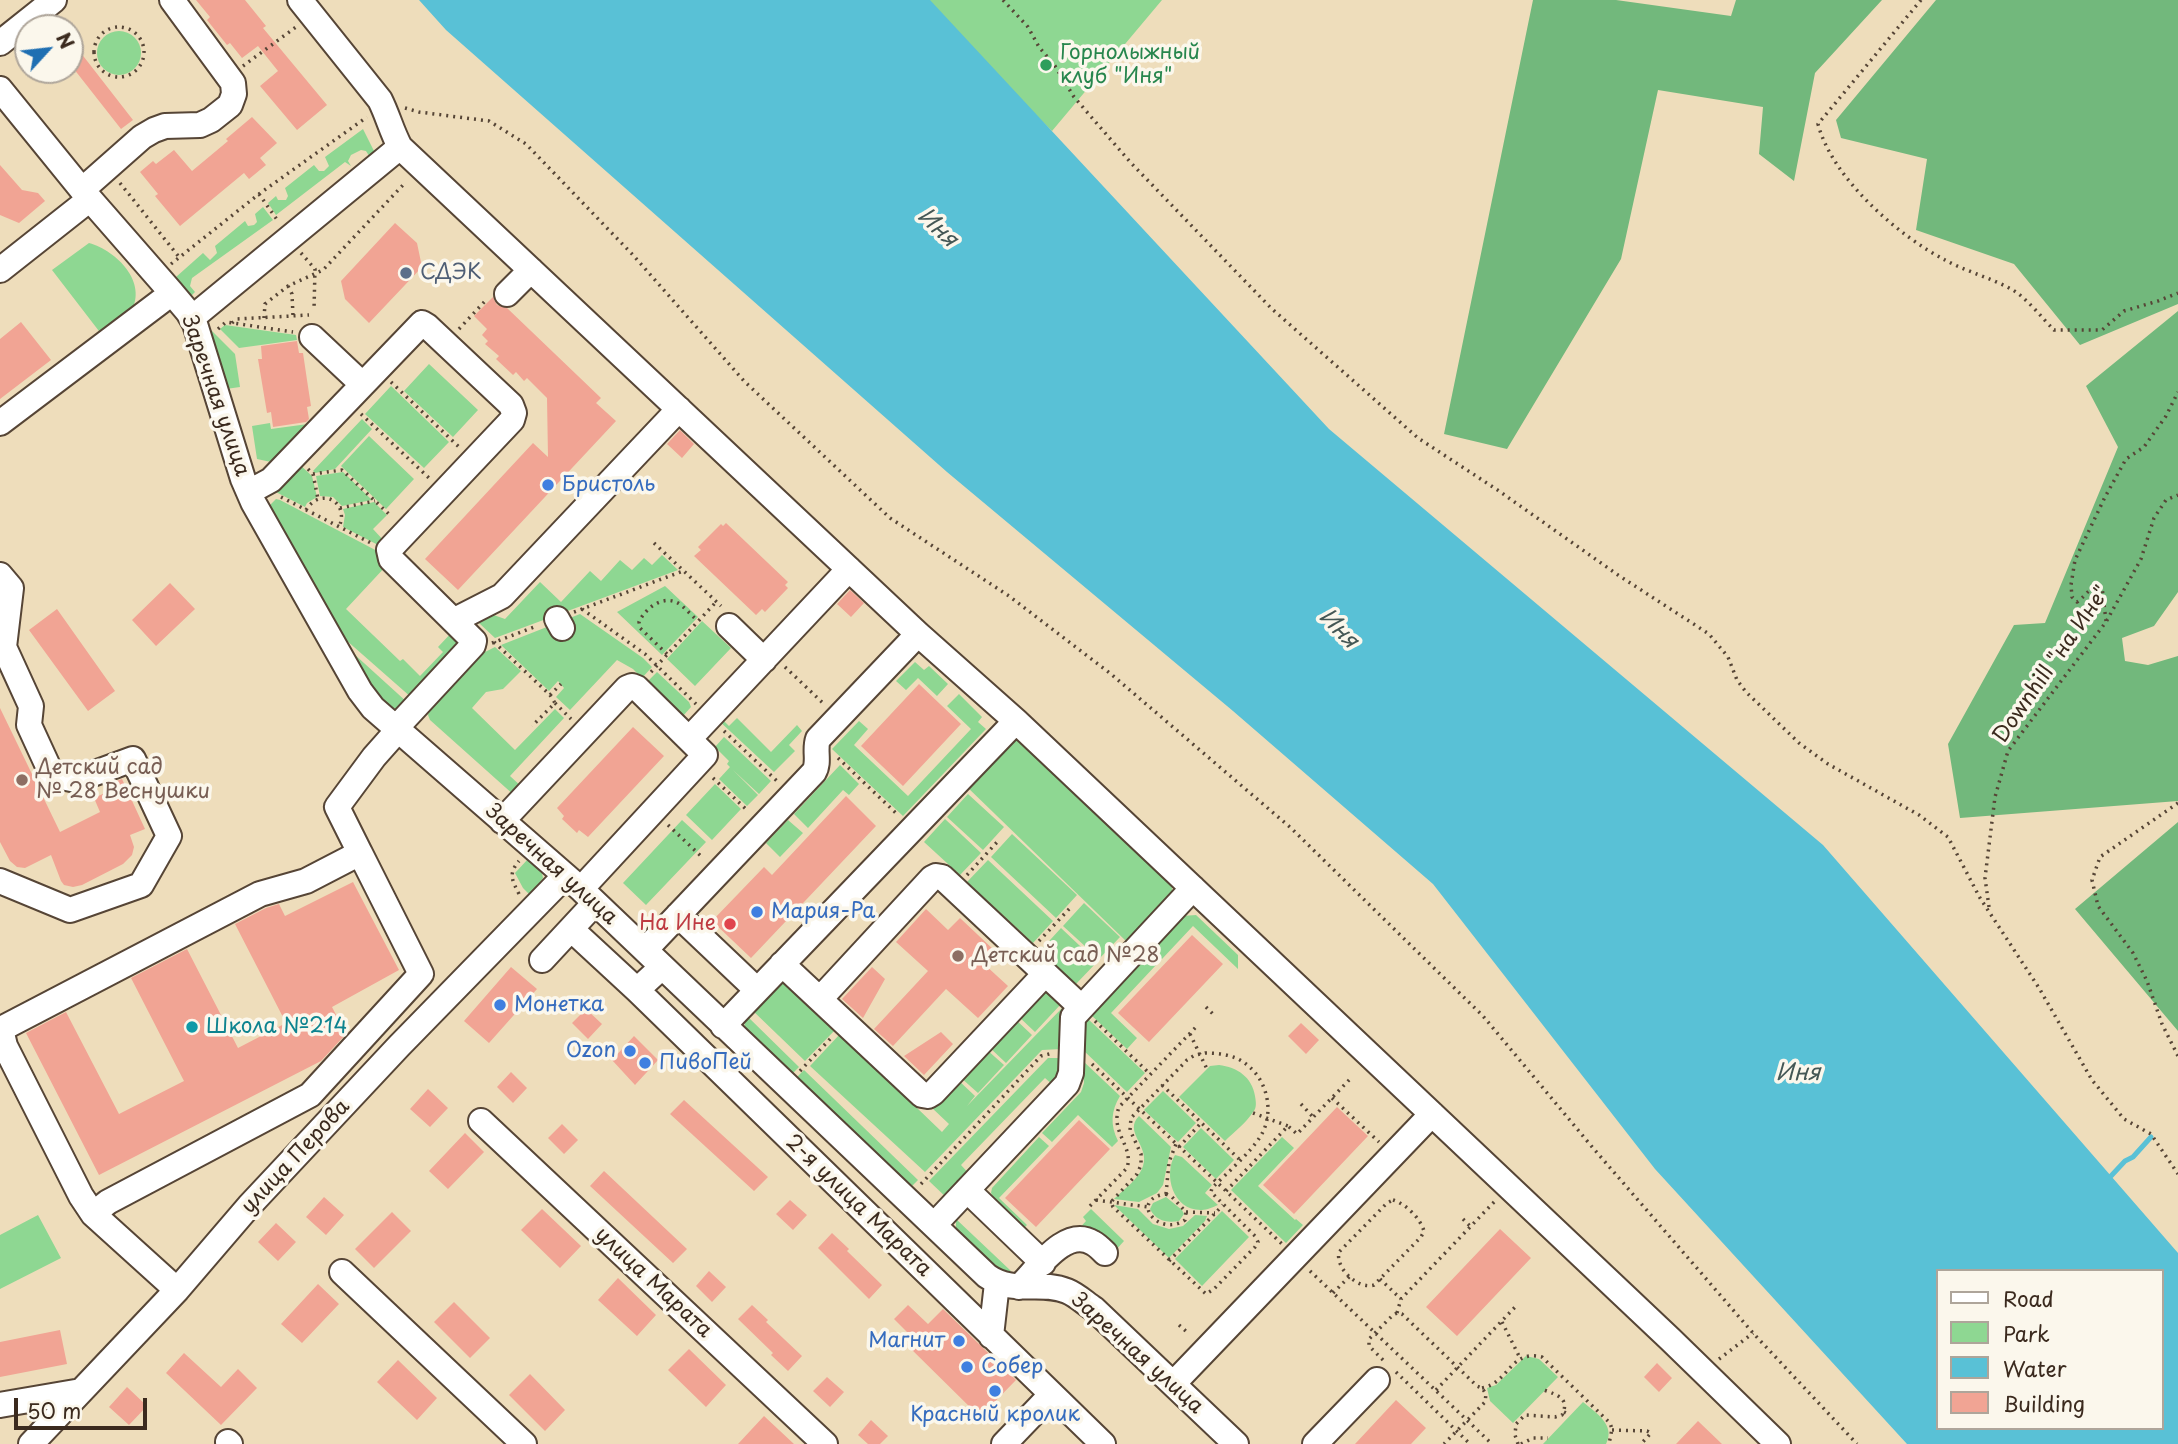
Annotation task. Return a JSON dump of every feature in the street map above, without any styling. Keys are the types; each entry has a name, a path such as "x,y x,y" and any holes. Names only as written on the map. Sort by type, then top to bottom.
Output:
{"street":[{"path":"0,43 54,0"},
{"path":"1,268 86,194 107,167 142,137 165,126 200,125 230,105 234,94 233,83 172,0"},
{"path":"306,8 381,103 400,147 918,634 1016,721 1777,1444"},
{"name":"Заречная улица","path":"0,89 192,318 248,492 360,691 373,708 580,889 987,1276 1008,1285 1065,1290 1079,1297 1236,1444"},
{"path":"192,318 400,147"},
{"path":"498,296 531,270"},
{"name":"Заречная улица","path":"0,423 172,293"},
{"path":"248,492 269,482 422,323 511,405 514,413 512,420 389,550 391,559 455,620 484,642"},
{"path":"305,328 362,384"},
{"path":"455,620 502,596 679,409"},
{"path":"690,738 849,569"},
{"path":"0,575 11,588 2,648 31,706 29,725 52,775 76,780 132,759 169,836 141,886 70,910 0,881"},
{"path":"729,626 764,660"},
{"path":"637,990 678,915 816,768 818,739 918,634"},
{"path":"93,1214 108,1202 310,1096 421,974 337,807 397,729 474,645 484,642"},
{"path":"502,821 627,688 637,688 705,755 580,889 571,929 542,960"},
{"path":"723,1026 1016,721"},
{"path":"177,1290 93,1214 81,1196 5,1046 1,1029 260,894 306,881 360,853"},
{"path":"820,999 936,876 942,877 1081,1007"},
{"path":"935,1224 1070,1079 1073,1017 1193,888"},
{"name":"улица Перова","path":"31,1444 177,1290 249,1206 399,1046 580,889"},
{"path":"678,915 757,990"},
{"name":"2-я улица Марата","path":"571,929 637,990 1102,1444"},
{"path":"782,964 922,1094 928,1096 1045,974"},
{"path":"1173,1384 1432,1114"},
{"name":"улица Марата","path":"481,1121 825,1444"},
{"path":"967,1190 1042,1264"},
{"path":"991,1336 1008,1285 1042,1264 1062,1243 1083,1239 1093,1243 1105,1254"},
{"path":"342,1272 524,1444"},
{"path":"1315,1444 1377,1380"},
{"path":"0,1405 81,1391"},
{"path":"1004,1444 1051,1395"}],"path":[{"path":"1003,0 1028,27 1074,97 1131,163 1270,308 1418,439 1709,634 1728,657 1737,680 1746,692 1799,743 1828,764 1919,815 1948,836 1980,898 1990,909 2039,988 2092,1080 2124,1119 2151,1134 2178,1174"},
{"path":"1921,0 1818,124 1823,141 1847,179 1900,232 1947,261 2013,290 2054,330 2102,330 2124,310 2178,293"},
{"path":"229,77 306,8"},
{"path":"112,28 128,29 141,39 144,47 142,63 131,75 122,78 106,74 96,61 94,53 99,37 112,28"},
{"path":"167,267 381,103 489,121 526,144 633,255 744,381 890,518 1009,596 1101,666 1291,828 1483,1016 1753,1333 1857,1444"},
{"path":"107,167 179,257"},
{"path":"264,318 265,304 288,286 323,270 403,185"},
{"path":"288,286 292,294 293,316 305,328"},
{"path":"445,343 498,296"},
{"path":"232,323 237,319 293,316"},
{"path":"216,331 226,322 305,328"},
{"path":"362,384 473,461"},
{"path":"362,384 444,492"},
{"path":"2106,622 2102,587 2096,586 2088,590 2077,601 2072,597 2075,560 2126,459 2144,447 2166,416 2178,392"},
{"path":"294,456 313,474 318,499"},
{"path":"313,474 342,470 407,531"},
{"path":"276,494 380,548 389,550"},
{"name":"Downhill \"на Ине\"","path":"1990,909 1985,878 1995,797 2008,751 2106,622 2141,559 2154,517 2166,500 2178,495"},
{"path":"306,510 318,499 332,500 340,508 342,515 339,527"},
{"path":"340,508 375,501"},
{"path":"484,642 559,623 582,609 684,571"},
{"path":"667,654 640,628 642,615 662,600 672,600 698,621"},
{"path":"637,688 716,602"},
{"path":"582,609 645,654 791,796"},
{"path":"484,642 550,695 568,716"},
{"path":"550,695 561,684"},
{"path":"532,726 555,703"},
{"path":"818,739 913,829"},
{"path":"699,764 763,825"},
{"path":"2178,803 2100,858 2092,880 2098,906 2133,953 2178,1056"},
{"path":"653,812 718,873"},
{"path":"954,889 999,840"},
{"path":"519,895 511,875 512,869 523,855"},
{"path":"1026,956 1071,907"},
{"path":"1081,1007 1151,1074"},
{"path":"1206,1007 1215,1016"},
{"path":"1090,1206 1127,1168 1129,1161 1116,1126 1119,1107 1196,1027"},
{"path":"786,1085 838,1031"},
{"path":"1190,1034 1207,1069"},
{"path":"908,1199 1041,1056 1062,1053"},
{"path":"1218,1053 1246,1063 1257,1074 1265,1090 1268,1108 1260,1138 1211,1192 1258,1242 1211,1293 1206,1294 1169,1261 1111,1202 1142,1165 1141,1154 1130,1130 1131,1118 1187,1060 1200,1054 1218,1053"},
{"path":"1090,1062 1285,1247"},
{"path":"1253,1113 1288,1126 1297,1134 1351,1078"},
{"path":"1162,1086 1239,1160"},
{"path":"1332,1098 1382,1146"},
{"path":"1301,1104 1313,1117"},
{"path":"1166,1194 1169,1162 1178,1145 1201,1123"},
{"path":"1226,1191 1288,1126"},
{"path":"1470,1444 1369,1346 1369,1339 1397,1313 1401,1299 1509,1187"},
{"path":"1186,1212 1185,1220 1171,1225 1154,1220 1148,1207 1151,1201 1166,1194 1186,1212 1215,1213"},
{"path":"1096,1200 1148,1207"},
{"path":"1393,1200 1401,1202 1422,1223 1424,1230 1421,1237 1380,1279 1374,1285 1361,1286 1340,1266 1338,1258 1339,1252 1393,1200"},
{"path":"1169,1261 1223,1205"},
{"path":"1462,1219 1471,1227"},
{"path":"1309,1270 1492,1444"},
{"path":"1334,1293 1350,1276"},
{"path":"1380,1279 1401,1299"},
{"path":"1436,1390 1517,1305"},
{"path":"1397,1313 1402,1314 1486,1394 1485,1402 1444,1444"},
{"path":"1502,1321 1520,1358"},
{"path":"1179,1325 1188,1333"},
{"path":"1705,1373 1723,1354 1753,1333"},
{"path":"1482,1388 1496,1383 1520,1358 1527,1355 1542,1357 1610,1423 1612,1430 1609,1444"},
{"path":"1544,1390 1561,1396 1565,1403 1564,1412 1555,1418 1525,1415 1518,1419 1516,1435 1520,1444 1533,1438 1548,1438"},
{"path":"1564,1412 1570,1415"},
{"path":"1612,1430 1651,1433 1641,1444"}],"green space":[{"name":"Горнолыжный клуб \"Иня\"","path":"919,0 1162,0 1052,131"},
{"path":"1533,0 1616,0 1731,16 1736,0 1882,0 1815,73 1794,181 1759,154 1763,107 1658,90 1621,259 1507,449 1444,434"},
{"path":"1936,0 2178,0 2178,304 2080,345 2014,264 1916,230 1927,159 1841,138 1836,120"},
{"path":"119,31 135,37 141,53 135,69 119,75 103,69 97,53 103,37"},
{"path":"363,129 374,151 371,159 366,151 361,150 351,155 348,161 351,166 345,162 276,215 268,203 276,196 278,200 286,200 288,196 285,188 314,165 319,171 324,171 329,166 325,157"},
{"path":"263,207 273,220 192,278 190,286 195,292 190,297 176,277 203,253 210,260 217,253 215,246 245,221 248,226 254,225 257,222 255,214"},
{"path":"89,243 119,260 133,279 136,290 129,315 102,335 52,270"},
{"path":"2178,311 2178,592 2154,626 2122,638 2125,661 2148,665 2178,656 2178,801 1960,818 1948,744 2014,625 2045,623 2118,447 2086,386"},
{"path":"206,325 235,354 240,387 226,389"},
{"path":"225,325 296,335 297,340 239,348 220,329"},
{"path":"429,364 478,410 453,437 404,391"},
{"path":"391,386 449,442 424,468 365,414"},
{"path":"362,419 372,429 335,469 315,473 313,471"},
{"path":"270,423 271,429 308,424 271,462 257,459 252,426"},
{"path":"369,436 414,479 386,509 341,466"},
{"path":"298,463 312,476 317,497 305,507 272,490"},
{"path":"343,472 372,500 342,506 333,497 320,496 316,476"},
{"path":"276,499 381,553 387,565 346,609 400,661 403,659 420,676 443,652 438,647 454,630 466,641 412,698 346,640 271,509 270,505"},
{"path":"374,502 387,515 373,529 385,542 382,547 343,527 343,509"},
{"path":"662,555 678,570 495,638 479,623 488,613 505,619 540,582 561,602 590,571 601,581 620,560 632,570 644,558 652,565"},
{"path":"665,586 698,617 662,655 617,612"},
{"path":"580,614 652,667 642,678 617,660 570,710 556,697 564,688 558,681 549,691 501,645"},
{"path":"702,621 731,648 695,686 667,659"},
{"path":"343,644 408,703 399,709 385,707"},
{"path":"495,647 521,671 503,689 486,692 472,708 515,750 555,709 564,718 510,776 523,788 515,796 430,720 428,715 485,652"},
{"path":"915,662 924,670 929,666 948,684 937,696 918,678 906,690 896,681"},
{"path":"657,672 689,702 691,707 683,716 647,682"},
{"path":"959,694 982,717 978,722 986,729 903,816 832,749 859,721 868,729 854,745 908,796 971,729 947,706"},
{"path":"720,717 729,726 737,718 771,752 797,725 802,731 789,745 795,751 774,772 717,719"},
{"path":"724,737 771,781 759,794 733,770 758,795 747,806 719,779 730,767 727,764 729,761 715,747"},
{"path":"1014,737 1171,883 1173,894 1128,943 963,783"},
{"path":"840,765 859,784 849,795 843,790 808,828 794,814"},
{"path":"715,784 741,809 712,840 686,815"},
{"path":"968,794 1004,827 983,850 947,817"},
{"path":"945,819 981,853 960,875 924,842"},
{"path":"682,820 706,842 646,905 623,883"},
{"path":"788,820 803,833 780,857 766,843"},
{"path":"2178,822 2178,1031 2075,909"},
{"path":"1012,834 1077,895 1056,918 991,857"},
{"path":"528,859 542,873 543,878 530,895 515,873"},
{"path":"988,860 1053,921 1033,943 967,882"},
{"path":"1084,903 1120,937 1099,959 1063,926"},
{"path":"1196,915 1238,955 1238,969 1193,926 1162,959 1151,949 1182,916"},
{"path":"1061,928 1097,962 1076,984 1040,951"},
{"path":"1147,954 1157,964 1111,1013 1137,1038 1127,1049 1090,1014"},
{"path":"782,977 836,1029 805,1061 751,1009"},
{"path":"1043,987 1061,1004 1035,1032 1017,1015"},
{"path":"1064,1006 1062,1049 1042,1050 925,1172 810,1066 840,1034 942,1132 949,1124 931,1107 957,1079 975,1096 967,1106"},
{"path":"746,1015 799,1067 789,1077 744,1029"},
{"path":"1014,1018 1032,1035 1006,1063 988,1046"},
{"path":"1087,1018 1145,1073 1127,1092 1083,1050 1083,1023"},
{"path":"986,1049 1004,1065 978,1093 960,1077"},
{"path":"1048,1058 1063,1058 1055,1087 1045,1078 961,1165 972,1177 949,1200 929,1181"},
{"path":"1083,1061 1120,1096 1113,1118 1118,1141 1112,1147 1078,1115 1052,1142 1042,1133 1081,1092 1084,1083"},
{"path":"1210,1066 1232,1068 1247,1078 1256,1103 1250,1116 1225,1141 1179,1097"},
{"path":"804,1070 918,1180 909,1189 793,1081"},
{"path":"1163,1091 1196,1123 1178,1142 1144,1110"},
{"path":"1139,1116 1171,1147 1163,1185 1157,1193 1139,1202 1114,1199 1135,1180 1143,1166 1143,1152 1134,1128"},
{"path":"1201,1128 1234,1160 1216,1179 1183,1147"},
{"path":"1039,1137 1049,1146 999,1198 1027,1225 1024,1228 991,1193 992,1188"},
{"path":"1282,1137 1294,1148 1258,1186 1303,1225 1286,1243 1231,1190"},
{"path":"1175,1155 1182,1157 1212,1185 1205,1193 1218,1205 1204,1210 1184,1205 1173,1190 1171,1181 1170,1172"},
{"path":"1166,1197 1182,1210 1184,1214 1179,1221 1162,1220 1150,1209 1153,1203"},
{"path":"1114,1205 1138,1209 1153,1224 1169,1229 1183,1226 1195,1215 1207,1216 1169,1258"},
{"path":"1091,1209 1124,1241 1115,1251 1075,1233 1086,1221 1083,1217"},
{"path":"1222,1211 1249,1237 1202,1286 1175,1259"},
{"path":"38,1215 61,1258 0,1289 0,1235"},
{"path":"956,1219 1011,1271 999,1272 959,1235"},
{"path":"1526,1356 1539,1359 1558,1377 1513,1423 1490,1401 1487,1388 1496,1385"},
{"path":"1583,1402 1607,1425 1606,1444 1543,1444"}],"water":[{"name":"Иня","path":"419,0 930,0 1329,429 1823,845 2178,1253 2178,1444 1907,1444 1655,1169 1433,884 1233,711 947,472 446,30"}],"building":[{"path":"196,0 245,0 266,26 263,28 327,105 297,130 260,86 278,71 258,46 242,58 230,43 227,45 207,20 210,17"},
{"path":"84,57 133,120 121,129 84,82"},
{"path":"252,117 277,143 260,158 266,165 249,179 244,173 180,226 155,196 158,194 140,172 153,161 156,164 174,150 192,171"},
{"path":"0,165 22,190 38,193 45,201 19,223 0,215"},
{"path":"395,223 417,243 422,267 369,323 345,299 341,281"},
{"path":"493,297 497,305 507,308 601,398 596,403 616,421 458,590 425,559 533,443 548,457 547,398 527,378 524,381 516,372 513,375 496,359 499,356 485,344 488,341 482,335 487,329 474,316"},
{"path":"21,322 51,360 0,399 0,339"},
{"path":"297,341 299,353 303,353 311,406 307,407 309,419 306,422 273,427 271,412 267,413 258,359 262,359 261,346"},
{"path":"680,430 694,444 682,458 667,444"},
{"path":"726,523 788,582 785,585 788,588 765,612 762,609 756,615 694,556 701,550 698,547 721,524 723,526"},
{"path":"170,583 195,609 156,646 132,620"},
{"path":"850,590 864,603 851,617 837,604"},
{"path":"57,609 115,691 88,711 29,630"},
{"path":"919,684 961,724 903,786 861,746"},
{"name":"Детский сад № 28 Веснушки","path":"0,708 60,832 100,812 94,798 109,791 106,785 122,779 145,829 130,835 134,847 132,855 123,864 73,887 64,885 61,881 51,855 25,868 17,867 10,861 0,842"},
{"path":"633,727 664,756 588,837 579,830 577,833 562,819 564,816 557,808"},
{"path":"846,796 876,826 751,958 712,921 764,867 772,875"},
{"name":"Школа №214","path":"353,882 399,970 332,1007 346,1034 321,1061 99,1175 26,1033 66,1012 119,1114 184,1081 131,978 187,949 238,1048 286,1023 235,924 279,904 285,916"},
{"path":"926,909 948,930 960,918 995,951 984,964 1008,986 978,1018 946,989 893,1046 874,1029 928,971 896,942"},
{"path":"1192,935 1223,964 1149,1042 1118,1013"},
{"name":"Монетка","path":"511,967 537,989 489,1043 464,1021"},
{"path":"872,967 885,979 863,1018 842,999"},
{"path":"586,1009 602,1024 588,1039 572,1023"},
{"path":"1301,1023 1319,1040 1306,1054 1288,1036"},
{"path":"941,1032 953,1044 924,1075 904,1056"},
{"path":"634,1036 658,1060 635,1085 612,1060"},
{"path":"511,1072 527,1088 513,1103 497,1087"},
{"path":"428,1089 448,1108 430,1127 410,1109"},
{"path":"684,1100 768,1177 754,1191 670,1114"},
{"path":"1337,1107 1368,1136 1294,1214 1263,1185"},
{"path":"1079,1120 1110,1149 1036,1227 1005,1198"},
{"path":"562,1124 578,1140 564,1154 548,1138"},
{"path":"465,1133 484,1152 448,1189 429,1171"},
{"path":"604,1171 687,1249 673,1263 590,1186"},
{"path":"324,1197 344,1215 326,1235 306,1217"},
{"path":"790,1200 807,1215 793,1230 776,1214"},
{"path":"542,1209 581,1246 560,1268 521,1230"},
{"path":"392,1212 411,1231 374,1268 355,1249"},
{"path":"276,1223 296,1242 278,1261 258,1242"},
{"path":"1500,1229 1531,1258 1457,1336 1426,1307"},
{"path":"832,1233 882,1285 869,1299 818,1248"},
{"path":"709,1271 726,1287 712,1302 696,1286"},
{"path":"618,1278 656,1315 637,1336 598,1300"},
{"path":"318,1284 339,1304 302,1343 281,1324"},
{"path":"454,1302 490,1338 470,1358 434,1322"},
{"path":"752,1305 802,1356 788,1371 738,1319"},
{"name":"Собер","path":"908,1305 928,1324 943,1309 1016,1380 980,1417 907,1345 914,1339 894,1319"},
{"path":"60,1330 67,1364 0,1377 0,1342"},
{"path":"689,1349 726,1385 706,1407 668,1370"},
{"path":"184,1353 221,1387 238,1369 257,1388 221,1425 166,1373"},
{"path":"398,1360 437,1398 417,1420 377,1382"},
{"path":"1657,1363 1672,1378 1659,1392 1644,1377"},
{"path":"530,1374 565,1410 545,1431 509,1395"},
{"path":"827,1377 844,1392 830,1407 813,1391"},
{"path":"127,1387 147,1406 129,1425 109,1407"},
{"path":"1396,1400 1426,1428 1411,1444 1355,1444"},
{"path":"764,1416 794,1444 738,1444"},
{"path":"871,1420 888,1436 880,1444 868,1444 858,1435"},
{"path":"1698,1421 1722,1444 1676,1444"}],"waterway":[{"path":"2111,1176 2151,1137"}],"place":[{"name":"Горнолыжный клуб \"Иня\"","path":"1046,65"},
{"name":"СДЭК","path":"406,273"},
{"name":"Бристоль","path":"548,485"},
{"name":"Детский сад № 28 Веснушки","path":"22,780"},
{"name":"Мария-Ра","path":"757,912"},
{"name":"На Ине","path":"730,924"},
{"name":"Детский сад №28","path":"958,956"},
{"name":"Монетка","path":"500,1005"},
{"name":"Школа №214","path":"192,1027"},
{"name":"Ozon","path":"630,1051"},
{"name":"ПивоПей","path":"645,1063"},
{"name":"Магнит","path":"959,1341"},
{"name":"Собер","path":"967,1367"},
{"name":"Красный кролик","path":"995,1391"}]}
